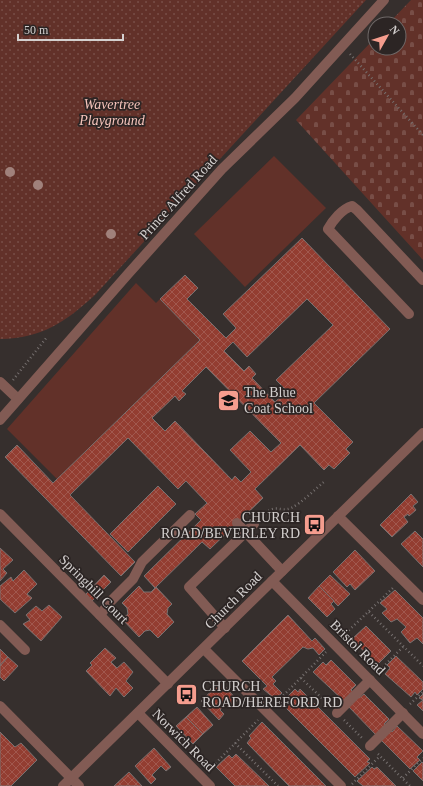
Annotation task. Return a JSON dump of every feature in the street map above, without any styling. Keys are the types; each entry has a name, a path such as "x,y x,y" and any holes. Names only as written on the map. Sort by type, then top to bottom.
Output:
{"street":[{"name":"Prince Alfred Road","path":"0,420 222,169 295,98 384,0"},
{"path":"409,314 328,229 347,208 352,206 358,210 423,280"},
{"path":"3,386 18,400"},
{"name":"Church Road","path":"63,786 423,433"},
{"name":"Springhill Court","path":"0,514 168,684"},
{"path":"100,615 110,602 133,579 142,562 190,515"},
{"path":"338,516 423,600"},
{"path":"237,523 282,571"},
{"path":"225,628 189,587 254,524"},
{"name":"Bristol Road","path":"272,581 423,734"},
{"path":"0,625 25,650"},
{"path":"204,649 341,786"},
{"path":"337,713 370,680"},
{"path":"0,706 79,786"},
{"name":"Norwich Road","path":"138,713 210,786"},
{"path":"370,746 402,713"}],"path":[{"path":"342,47 423,135"},
{"path":"3,386 47,337"},
{"path":"254,524 273,508 290,509 324,482"},
{"path":"201,777 334,644 402,579"},
{"path":"369,612 423,666"},
{"path":"370,680 403,647"},
{"path":"301,678 410,786"},
{"path":"402,713 423,692"},
{"path":"235,743 278,786"},
{"path":"350,786 380,756"},
{"path":"403,778 423,758"}],"green space":[{"name":"Wavertree Playground","path":"0,0 366,0 95,295 74,313 52,327 29,336 0,339"},
{"path":"411,0 423,0 423,260 296,120 367,46 367,56 407,56 407,16 396,16"},
{"path":"274,156 326,208 245,287 194,234"},
{"path":"136,283 156,303 160,299 200,340 57,479 7,429"}],"building":[{"path":"302,238 390,329 314,403 353,442 346,449 350,453 334,469 329,465 324,470 300,445 255,489 263,498 210,549 202,542 155,588 144,576 201,520 195,514 207,503 186,481 178,489 128,438 70,495 135,562 121,576 5,457 17,445 53,483 200,340 160,299 185,275 198,288 187,299 226,338 236,328 223,314","holes":["307,299 333,325 276,380 287,391 275,402 252,378 256,374 249,366 244,371 224,351 233,342 247,357","206,367 281,443 271,452 250,431 230,450 251,472 241,482 235,476 232,480 175,421 165,431 152,418 175,396 179,401 186,394 182,391"]},
{"path":"158,486 176,504 128,552 110,534"},
{"path":"411,494 418,502 413,506 416,510 409,516 408,514 404,517 408,522 392,537 380,525"},
{"path":"415,531 423,539 423,567 401,544"},
{"path":"0,548 13,560 3,569 7,573 0,581"},
{"path":"355,550 375,571 355,590 350,584 347,587 333,572"},
{"path":"24,570 37,584 27,594 32,598 15,613 0,599 0,586 11,577 13,581"},
{"path":"104,575 111,582 92,601 86,594"},
{"path":"330,575 350,594 338,606 319,586"},
{"path":"139,586 144,592 151,592 156,587 172,604 168,608 167,614 174,622 158,638 150,630 145,631 139,637 122,619 128,614 127,608 122,603"},
{"path":"319,586 334,601 331,604 335,609 327,617 308,598"},
{"path":"395,590 423,618 423,644 417,638 410,643 401,632 406,627 397,619 391,622 382,613 387,609 380,603"},
{"path":"49,605 62,617 41,641 23,624 30,620 26,615 36,606 42,611"},
{"path":"288,615 312,641 315,638 325,649 319,655 313,648 308,649 303,647 272,677 276,681 273,684 282,693 275,699 263,689 267,686 242,661"},
{"path":"366,626 391,651 377,665 352,639"},
{"path":"105,648 116,658 111,662 117,668 124,662 133,672 126,681 133,688 124,697 116,688 110,696 86,671 92,665 90,663"},
{"path":"0,649 8,657 0,666"},
{"path":"396,656 423,682 423,689 417,695 415,692 411,697 385,674 390,668 387,665"},
{"path":"8,657 18,666 4,681 0,677 0,666"},
{"path":"331,660 356,685 351,690 354,693 345,702 313,672 323,662 326,665"},
{"path":"221,682 237,700 233,706 229,701 220,710 224,714 219,720 201,701"},
{"path":"295,689 298,692 300,689 370,759 367,762 370,763 355,777 281,703"},
{"path":"364,694 389,719 384,724 386,726 377,736 347,705 356,696 359,698"},
{"path":"423,694 423,700 419,698"},
{"path":"423,700 423,711 417,705"},
{"path":"197,707 213,725 203,734 186,717"},
{"path":"186,717 203,734 193,744 176,726"},
{"path":"262,722 326,786 289,786 247,743 251,738 249,736"},
{"path":"397,726 423,751 417,757 420,760 410,769 379,738 389,728 392,732"},
{"path":"0,732 15,747 21,743 37,760 11,786 0,786"},
{"path":"154,748 171,767 166,771 161,766 152,775 156,779 151,784 135,766"},
{"path":"236,754 269,786 235,786 216,767 229,755 232,758"},
{"path":"422,762 423,763 423,781 413,771"},
{"path":"372,767 374,769 377,767 396,786 363,786 357,781"},
{"path":"129,772 142,786 114,786"}],"place":[{"name":"The Blue Coat School","path":"228,400"},
{"name":"CHURCH ROAD/BEVERLEY RD","path":"315,525"},
{"name":"CHURCH ROAD/HEREFORD RD","path":"186,694"}]}
